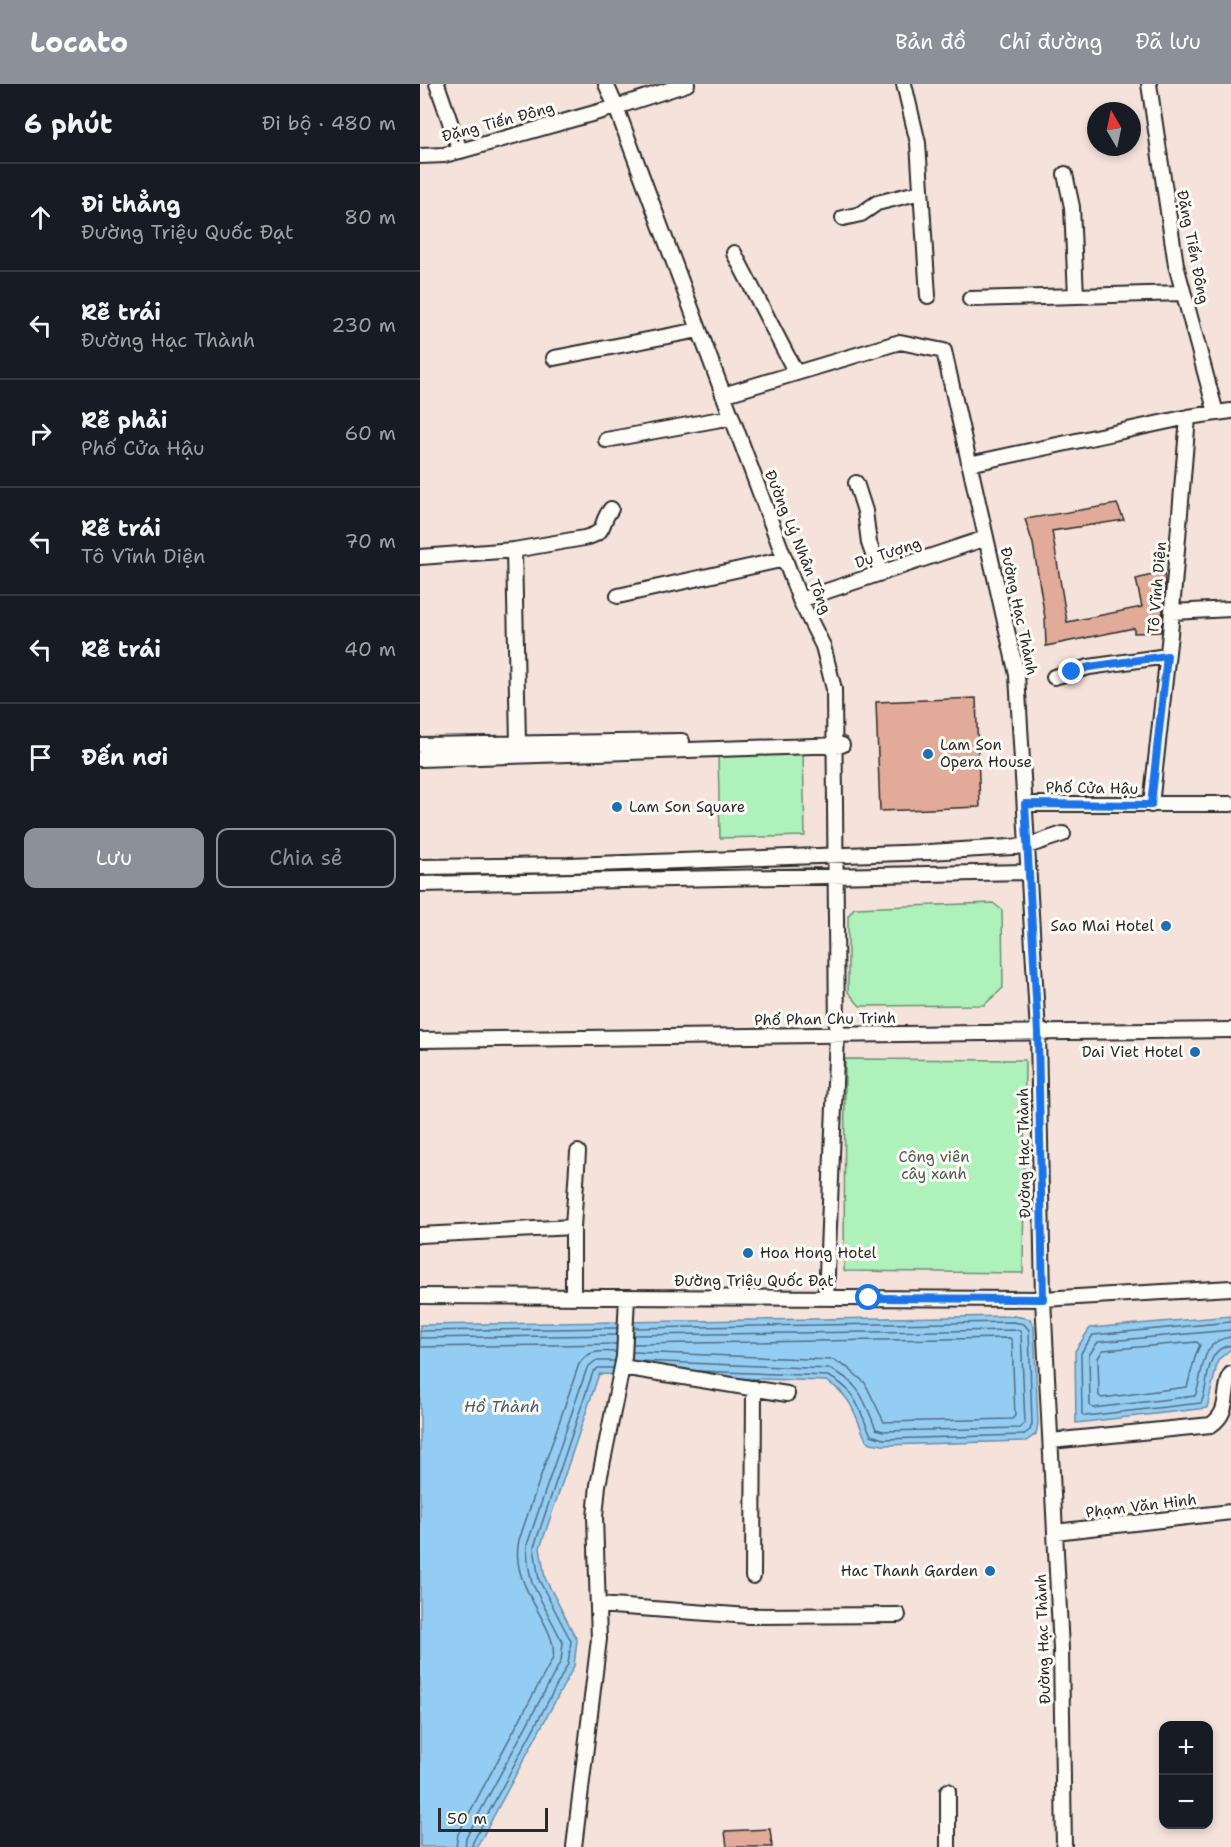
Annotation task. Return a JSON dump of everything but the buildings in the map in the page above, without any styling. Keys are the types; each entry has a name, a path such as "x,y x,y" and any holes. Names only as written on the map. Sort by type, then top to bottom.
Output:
{"street":[{"path":"436,84 460,150"},
{"name":"Đường Lý Nhân Tông","path":"606,84 800,600 823,646 834,689 837,743 834,854 837,1035 826,1298"},
{"path":"904,84 918,143 928,296"},
{"name":"Đặng Tiến Đông","path":"1149,84 1176,265 1216,412"},
{"name":"Đặng Tiến Đông","path":"420,156 444,155 616,107 680,85"},
{"path":"1065,174 1073,217 1076,296"},
{"path":"843,218 861,213 877,203 921,192"},
{"path":"723,394 796,373 734,253"},
{"path":"970,299 1183,293"},
{"path":"554,358 699,330"},
{"name":"Đường Hạc Thành","path":"796,373 900,342 944,351 1017,675 1038,1033 1043,1299 1061,1649 1064,1847"},
{"path":"969,464 1188,417 1231,411"},
{"path":"606,440 732,417"},
{"name":"Tô Vĩnh Diện","path":"1151,805 1172,612 1188,417"},
{"path":"856,483 865,511 868,543 880,573"},
{"path":"420,556 514,550 595,535 602,529 605,516 610,509"},
{"name":"Dụ Tượng","path":"800,600 986,538"},
{"path":"514,550 518,743"},
{"path":"618,596 785,559"},
{"path":"1172,612 1231,609"},
{"path":"1054,677 1089,667 1167,656"},
{"path":"420,745 837,743"},
{"path":"420,759 837,743"},
{"name":"Phố Cửa Hậu","path":"1025,804 1231,804"},
{"path":"420,867 568,865 929,852 1027,846 1063,834"},
{"path":"420,884 1029,872"},
{"name":"Phố Phan Chu Trinh","path":"420,1040 1231,1030"},
{"path":"573,1297 573,1227 578,1152"},
{"path":"420,1235 573,1227"},
{"name":"Đường Triệu Quốc Đạt","path":"420,1296 1043,1299 1231,1288"},
{"path":"574,1847 599,1639 595,1517 598,1485 623,1362 627,1297"},
{"path":"623,1362 787,1394"},
{"path":"1051,1441 1211,1425 1220,1419 1227,1407 1227,1384 1231,1374"},
{"path":"753,1576 754,1388"},
{"name":"Phạm Văn Hinh","path":"1055,1532 1231,1512"},
{"path":"598,1605 749,1617 898,1615"},
{"path":"948,1791 948,1847"}],"green space":[{"path":"803,752 805,836 720,838 718,754"},
{"path":"993,903 1002,910 1003,988 984,1005 860,1006 848,992 848,916 854,908"},
{"name":"Công viên cây xanh","path":"845,1059 1025,1060 1023,1273 844,1271"}],"water":[{"name":"Hồ Thành","path":"1014,1316 1030,1319 1034,1327 1038,1424 1036,1434 1026,1441 883,1445 871,1443 866,1440 847,1399 826,1381 599,1374 540,1548 545,1578 577,1640 574,1666 477,1847 420,1847 420,1325"},
{"path":"1231,1316 1231,1349 1218,1360 1207,1408 1076,1423 1075,1351 1090,1328"}],"place":[{"name":"Lam Son Opera House","path":"928,754"},
{"name":"Lam Son Square","path":"617,807"},
{"name":"Sao Mai Hotel","path":"1166,926"},
{"name":"Dai Viet Hotel","path":"1195,1052"},
{"name":"Hoa Hong Hotel","path":"748,1253"},
{"name":"Hac Thanh Garden","path":"990,1571"}],"route":[{"path":"869,1298 1043,1299 1038,1033 1025,804 1151,805 1167,656 1089,667 1072,672"}]}
